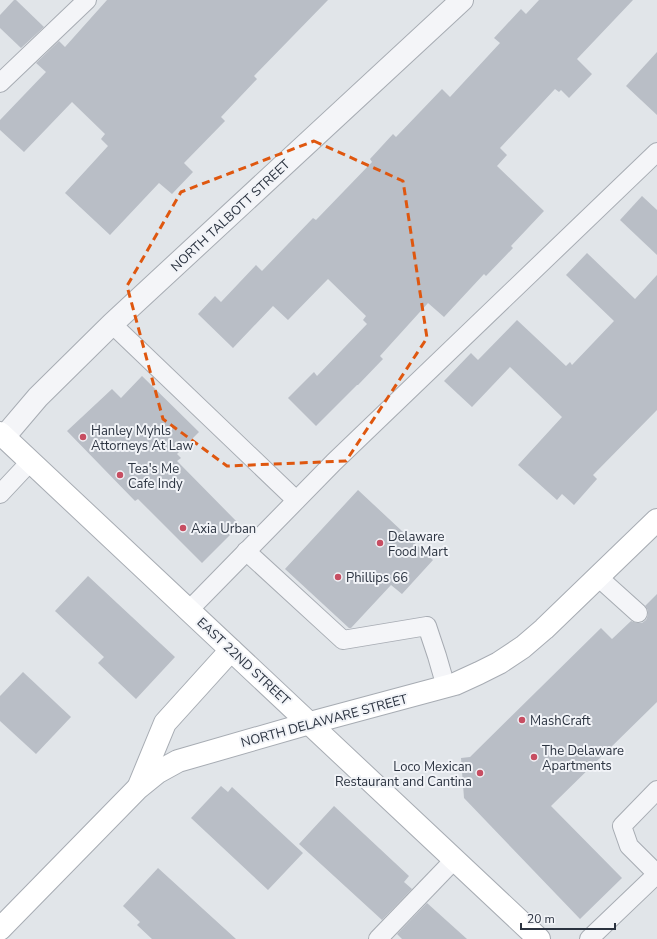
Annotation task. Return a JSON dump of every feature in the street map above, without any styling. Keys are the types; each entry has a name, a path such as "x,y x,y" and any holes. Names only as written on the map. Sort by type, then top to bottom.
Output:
{"main road":[{"name":"EAST 22ND STREET","path":"2,435 188,610 310,722 539,939"},
{"name":"NORTH DELAWARE STREET","path":"0,929 137,789 158,772 178,761 310,722 455,684 499,663 523,647 544,629 657,520"},
{"path":"137,789 165,723 231,650"}],"street":[{"name":"NORTH TALBOTT STREET","path":"2,435 50,384 112,324 462,0"}],"lane":[{"path":"0,83 87,0"},
{"path":"188,610 340,457 657,152"},
{"path":"112,324 296,500"},
{"path":"0,494 30,462"},
{"path":"246,551 343,640 427,626 446,686"},
{"path":"598,577 638,613"},
{"path":"589,939 657,874 629,846 622,826 657,790"},
{"path":"378,939 455,859"}],"highlighted area":[{"path":"314,141 403,181 427,338 346,461 227,466 163,419 127,286 181,192"}],"building":[{"path":"14,0 16,0 44,27 21,48 0,28 0,15"},
{"path":"107,0 328,0 254,76 257,79 221,117 225,121 184,163 193,172 172,194 159,183 110,235 65,193 108,146 101,139 105,134 72,102 24,152 0,130 0,120 46,72 36,63 59,41 65,47"},
{"path":"539,0 633,0 577,59 592,74 569,98 561,90 559,92 555,89 500,148 507,155 497,166 544,211 511,246 513,248 486,276 484,274 444,317 428,303 380,356 383,359 316,426 288,398 314,372 317,376 367,324 363,320 366,316 328,279 288,320 273,306 233,348 198,314 215,296 221,302 256,265 262,271 313,218 316,220 372,162 370,159 393,134 396,137 442,89 450,97 500,43 494,38 521,9 526,14"},
{"path":"657,52 657,115 626,86"},
{"path":"642,196 657,210 657,255 620,220"},
{"path":"587,253 635,299 657,275 657,410 593,475 597,479 574,505 562,494 557,500 518,465 562,417 510,367 472,407 444,381 471,353 478,360 517,320 566,366 570,362 572,365 614,321 566,275"},
{"path":"142,376 199,432 177,454 181,458 177,461 240,525 202,563 138,499 135,501 67,431 112,389 121,398"},
{"path":"358,490 433,560 402,594 391,585 351,628 349,628 285,569"},
{"path":"88,576 175,657 136,699 98,663 104,657 55,611"},
{"name":"The Delaware Apartments","path":"657,594 657,702 551,806 622,878 580,919 464,798 461,758 470,757 601,628 612,639 631,621 642,623 646,620 648,610 645,606"},
{"path":"23,672 71,717 36,754 0,721 0,696"},
{"path":"221,786 228,792 232,787 303,853 268,890 191,818"},
{"path":"334,806 409,876 404,882 412,889 382,920 299,844"},
{"path":"158,868 236,939 152,939 137,925 140,922 123,906"},
{"path":"427,903 467,939 402,939 397,934"}],"place":[{"name":"Hanley Myhls Attorneys At Law","path":"83,437"},
{"name":"Tea's Me Cafe Indy","path":"120,475"},
{"name":"Axia Urban","path":"183,528"},
{"name":"Delaware Food Mart","path":"380,543"},
{"name":"Phillips 66","path":"338,577"},
{"name":"MashCraft","path":"522,720"},
{"name":"The Delaware Apartments","path":"534,757"},
{"name":"Loco Mexican Restaurant and Cantina","path":"480,773"}]}
